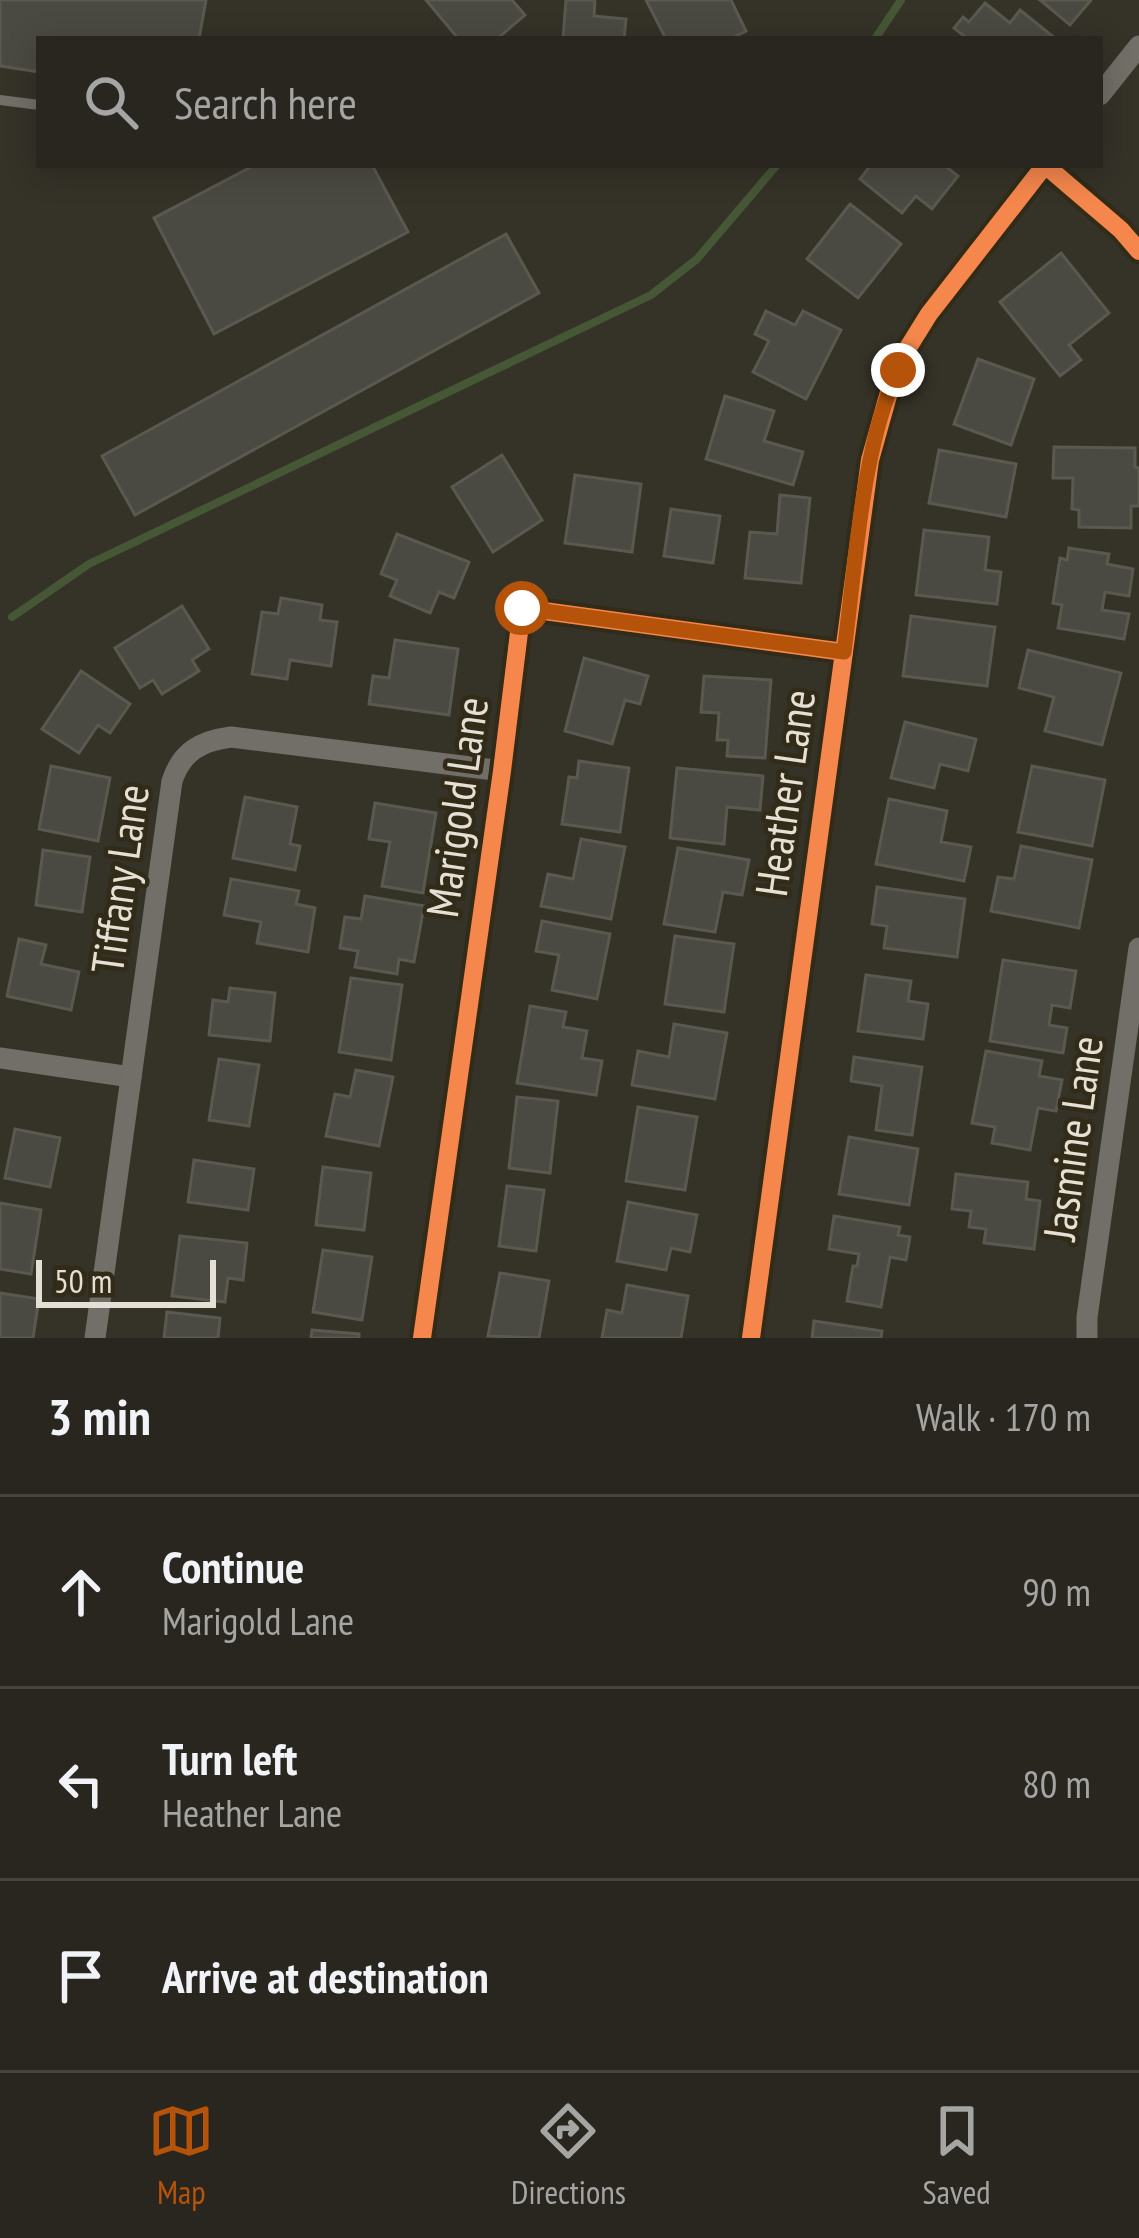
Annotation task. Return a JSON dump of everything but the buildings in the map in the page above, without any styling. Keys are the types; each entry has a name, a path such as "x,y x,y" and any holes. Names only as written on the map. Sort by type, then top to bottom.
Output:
{"street":[{"path":"1103,91 1139,46"},
{"name":"Heather Lane","path":"751,1338 870,460 906,351 929,314 1043,168"},
{"path":"1049,168 1139,251"},
{"name":"Marigold Lane","path":"422,1338 522,608 844,652"},
{"name":"Tiffany Lane","path":"95,1338 177,765 209,740 231,737 502,771"},
{"name":"Jasmine Lane","path":"1087,1338 1139,948"},
{"path":"0,1058 131,1077"}],"lane":[{"path":"0,100 36,105"}],"waterway":[{"path":"877,36 901,0"},
{"path":"12,617 89,564 651,295 697,259 774,168"}],"cycle path":[{"path":"751,1338 870,460 906,351 929,314 1043,168"},
{"path":"1049,168 1139,251"},
{"path":"422,1338 522,608 844,652"}],"route":[{"path":"522,608 844,652 870,460 898,370"}]}
